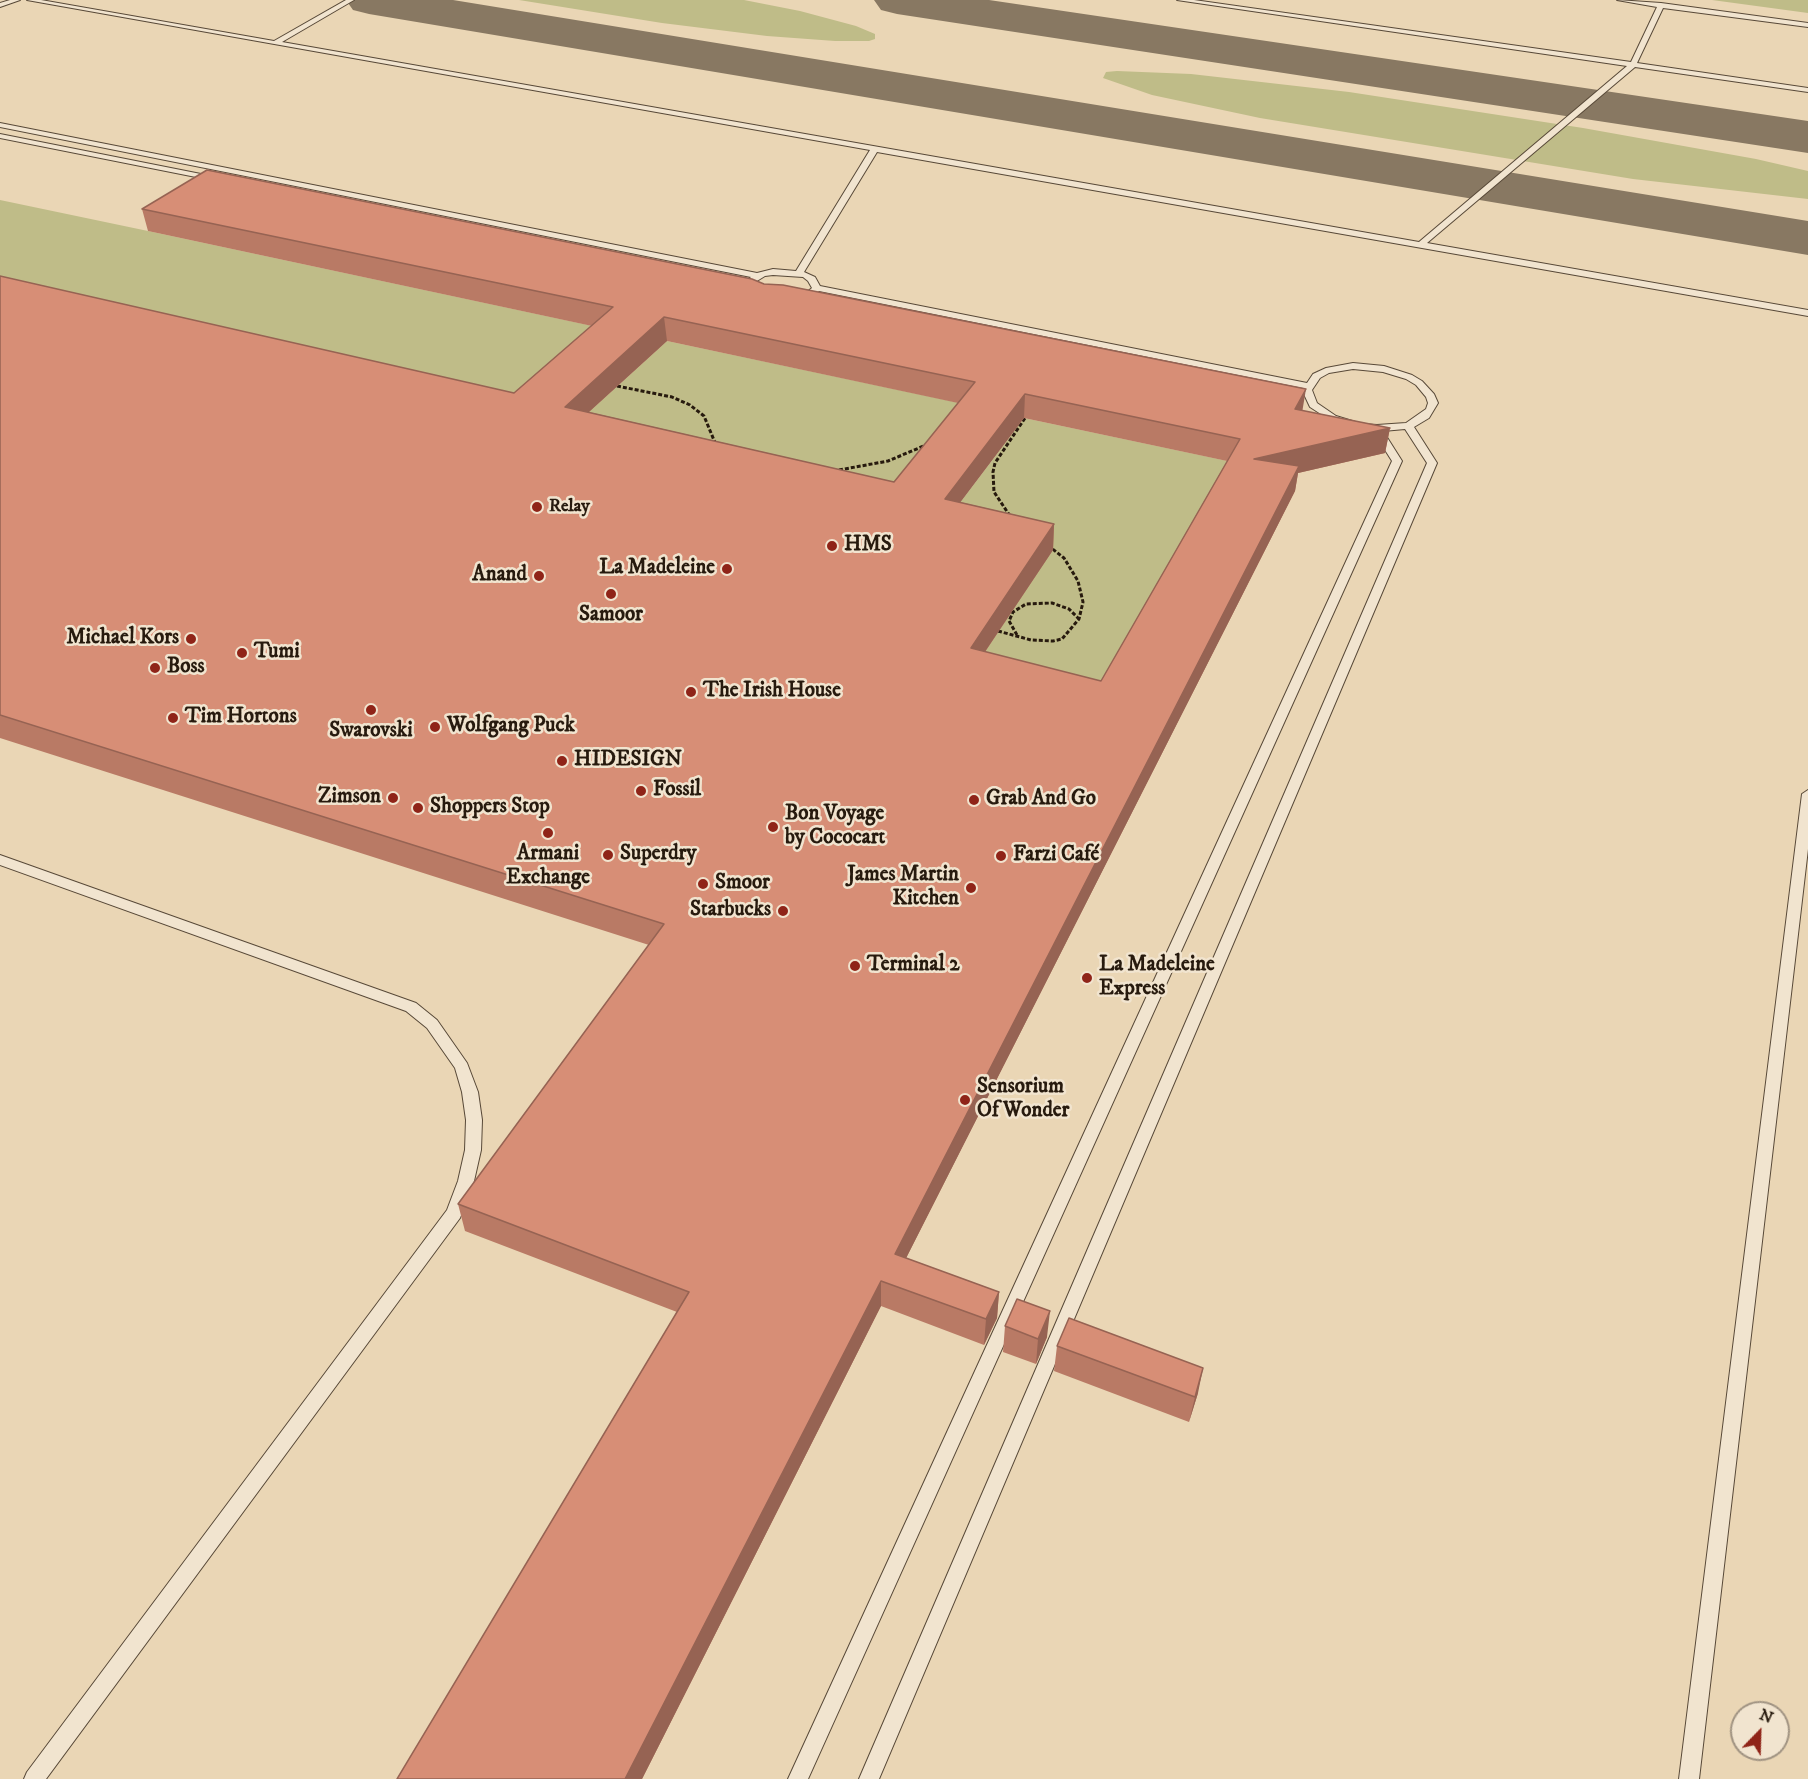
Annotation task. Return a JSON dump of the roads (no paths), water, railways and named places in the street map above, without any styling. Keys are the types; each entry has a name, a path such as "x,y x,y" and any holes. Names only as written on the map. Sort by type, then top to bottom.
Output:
{"lane":[{"path":"0,5 18,0"},
{"path":"30,0 1808,314"},
{"path":"275,43 351,0"},
{"path":"1180,0 1808,90"},
{"path":"1620,0 1808,25"},
{"path":"1420,245 1633,65 1661,5"},
{"path":"0,125 758,276 773,272 799,273 812,279 816,288"},
{"path":"0,136 222,180"},
{"path":"799,273 875,149"},
{"path":"747,286 758,276"},
{"path":"736,284 747,286"},
{"path":"747,286 749,294 765,302 788,303 806,298 816,288"},
{"path":"816,288 1308,386"},
{"path":"806,298 817,300"},
{"path":"1297,397 1309,400 1321,412 1332,418 1361,427 1377,428 1408,426 1426,416 1433,403 1427,389 1403,375 1368,367 1338,368 1316,376 1308,386 1309,400"},
{"path":"869,1779 1432,463 1408,426"},
{"path":"798,1779 1397,460 1377,428"},
{"path":"1689,1779 1808,794"},
{"path":"0,860 411,1007 432,1024 462,1067 470,1092 474,1120 473,1150 466,1181 454,1213 34,1779"}],"place":[{"name":"Relay","path":"537,507"},
{"name":"HMS","path":"832,546"},
{"name":"La Madeleine","path":"727,569"},
{"name":"Anand","path":"539,576"},
{"name":"Samoor","path":"611,594"},
{"name":"Michael Kors","path":"191,639"},
{"name":"Tumi","path":"242,653"},
{"name":"Boss","path":"155,668"},
{"name":"The Irish House","path":"691,692"},
{"name":"Swarovski","path":"371,710"},
{"name":"Tim Hortons","path":"173,718"},
{"name":"Wolfgang Puck","path":"435,727"},
{"name":"HIDESIGN","path":"562,761"},
{"name":"Fossil","path":"641,791"},
{"name":"Zimson","path":"393,798"},
{"name":"Grab And Go","path":"974,800"},
{"name":"Shoppers Stop","path":"418,808"},
{"name":"Bon Voyage by Cococart","path":"773,827"},
{"name":"Armani Exchange","path":"548,833"},
{"name":"Superdry","path":"608,855"},
{"name":"Farzi Café","path":"1001,856"},
{"name":"Smoor","path":"703,884"},
{"name":"James Martin Kitchen","path":"971,888"},
{"name":"Starbucks","path":"783,911"},
{"name":"Terminal 2","path":"855,966"},
{"name":"La Madeleine Express","path":"1087,978"},
{"name":"Sensorium Of Wonder","path":"965,1100"}]}
